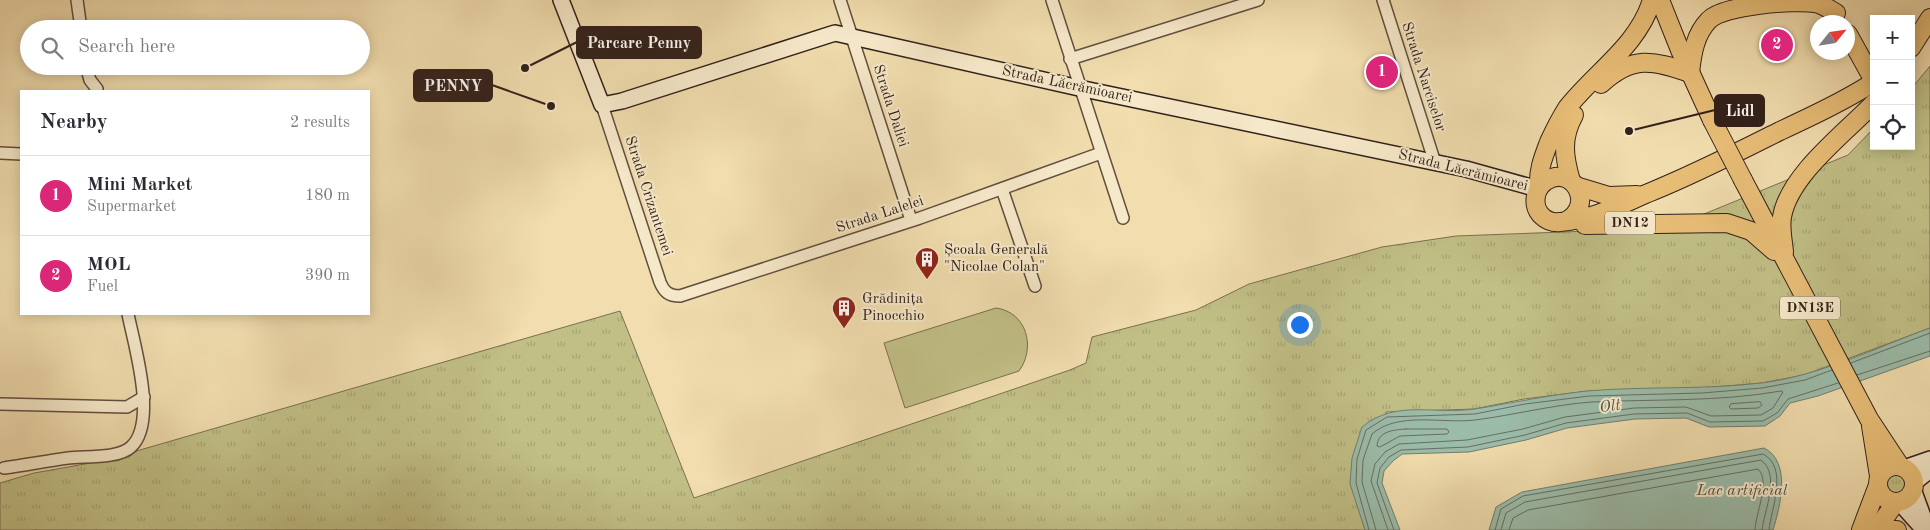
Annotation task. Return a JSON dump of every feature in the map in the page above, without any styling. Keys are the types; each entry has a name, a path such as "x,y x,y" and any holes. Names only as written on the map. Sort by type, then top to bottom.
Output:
{"main road":[{"path":"561,0 602,105"},
{"path":"1652,0 1645,19 1634,36 1574,101 1562,117 1541,162 1539,188 1535,202 1541,215 1552,222 1563,222 1572,218 1580,206 1579,193 1565,156 1566,132 1576,113 1606,80 1628,65 1644,62 1663,64 1690,73 1693,52 1698,36 1710,18 1720,12 1741,7 1804,2 1820,4 1835,12"},
{"name":"DN13E","path":"1660,0 1712,120 1786,264 1869,419 1902,467"},
{"path":"1915,42 1926,26"},
{"path":"1915,48 1926,26"},
{"name":"Strada Lăcrămioarei","path":"602,105 622,101 824,34 835,33 1079,88 1500,177 1539,188"},
{"path":"1855,43 1868,60"},
{"name":"DN12","path":"1563,222 1601,213 1718,162 1845,99 1870,83"},
{"path":"1786,264 1782,218 1790,191 1807,170 1873,105"},
{"path":"1539,188 1550,178 1558,177 1574,184"},
{"name":"DN12","path":"1574,184 1609,196 1637,195 1652,191"},
{"name":"DN12","path":"1563,222 1590,225 1726,223 1751,231 1786,264"},
{"name":"DN13E","path":"1869,419 1878,480"},
{"path":"1861,530 1878,480 1888,467 1902,467 1930,459"},
{"path":"1902,467 1912,474 1926,530"},
{"path":"1876,530 1898,502 1908,497 1914,486 1930,470"},
{"path":"1878,480 1882,495 1898,502 1926,530"},
{"path":"1888,530 1897,530"}],"street":[{"path":"77,0 80,20"},
{"name":"Strada Daliei","path":"840,0 911,220"},
{"path":"1052,0 1079,88 1123,218"},
{"path":"1070,59 1258,0"},
{"name":"Strada Narciselor","path":"1383,0 1435,163"},
{"path":"89,75 97,90"},
{"name":"Strada Crizantemei","path":"602,105 660,282 668,294"},
{"path":"0,153 20,154"},
{"name":"Strada Lalelei","path":"668,294 680,296 911,220 1101,153"},
{"path":"1002,189 1035,286"},
{"path":"4,468 68,458 108,456 131,447 142,428 144,397 128,315"},
{"path":"0,404 127,407 144,397"}],"green space":[{"path":"1930,66 1930,328 1804,375 1762,383 1702,388 1589,391 1524,399 1474,409 1386,412 1360,511 1365,530 0,530 0,483 34,473 102,461 620,311 694,498 1070,370 1086,363 1092,337 1196,310 1249,284 1382,247 1456,236 1670,228 1848,155 1870,132 1870,150 1915,150 1915,84"},
{"path":"996,308 1007,311 1015,316 1026,332 1027,352 1019,371 905,408 884,343"},
{"path":"1896,474 1903,477 1906,484 1903,491 1896,494 1889,491 1886,484 1889,477"}],"water":[{"name":"Olt","path":"1930,328 1930,356 1818,396 1790,403 1780,416 1765,426 1709,427 1686,418 1635,419 1567,428 1526,440 1469,452 1402,454 1384,471 1382,483 1400,530 1365,530 1350,484 1352,458 1362,427 1375,418 1388,413 1416,410 1475,409 1587,391 1761,383 1825,368"},
{"name":"Lac artificial","path":"1764,448 1773,455 1778,463 1781,474 1781,498 1773,530 1489,530 1496,507 1522,492"}],"place":[{"name":"MOL","path":"1777,45"},
{"name":"Parcare Penny","path":"525,68"},
{"name":"Mini Market","path":"1382,72"},
{"name":"PENNY","path":"551,106"},
{"name":"Lidl","path":"1629,131"},
{"name":"Școala Generală \"Nicolae Colan\"","path":"927,280"},
{"name":"Grădinița Pinocchio","path":"844,329"}]}
